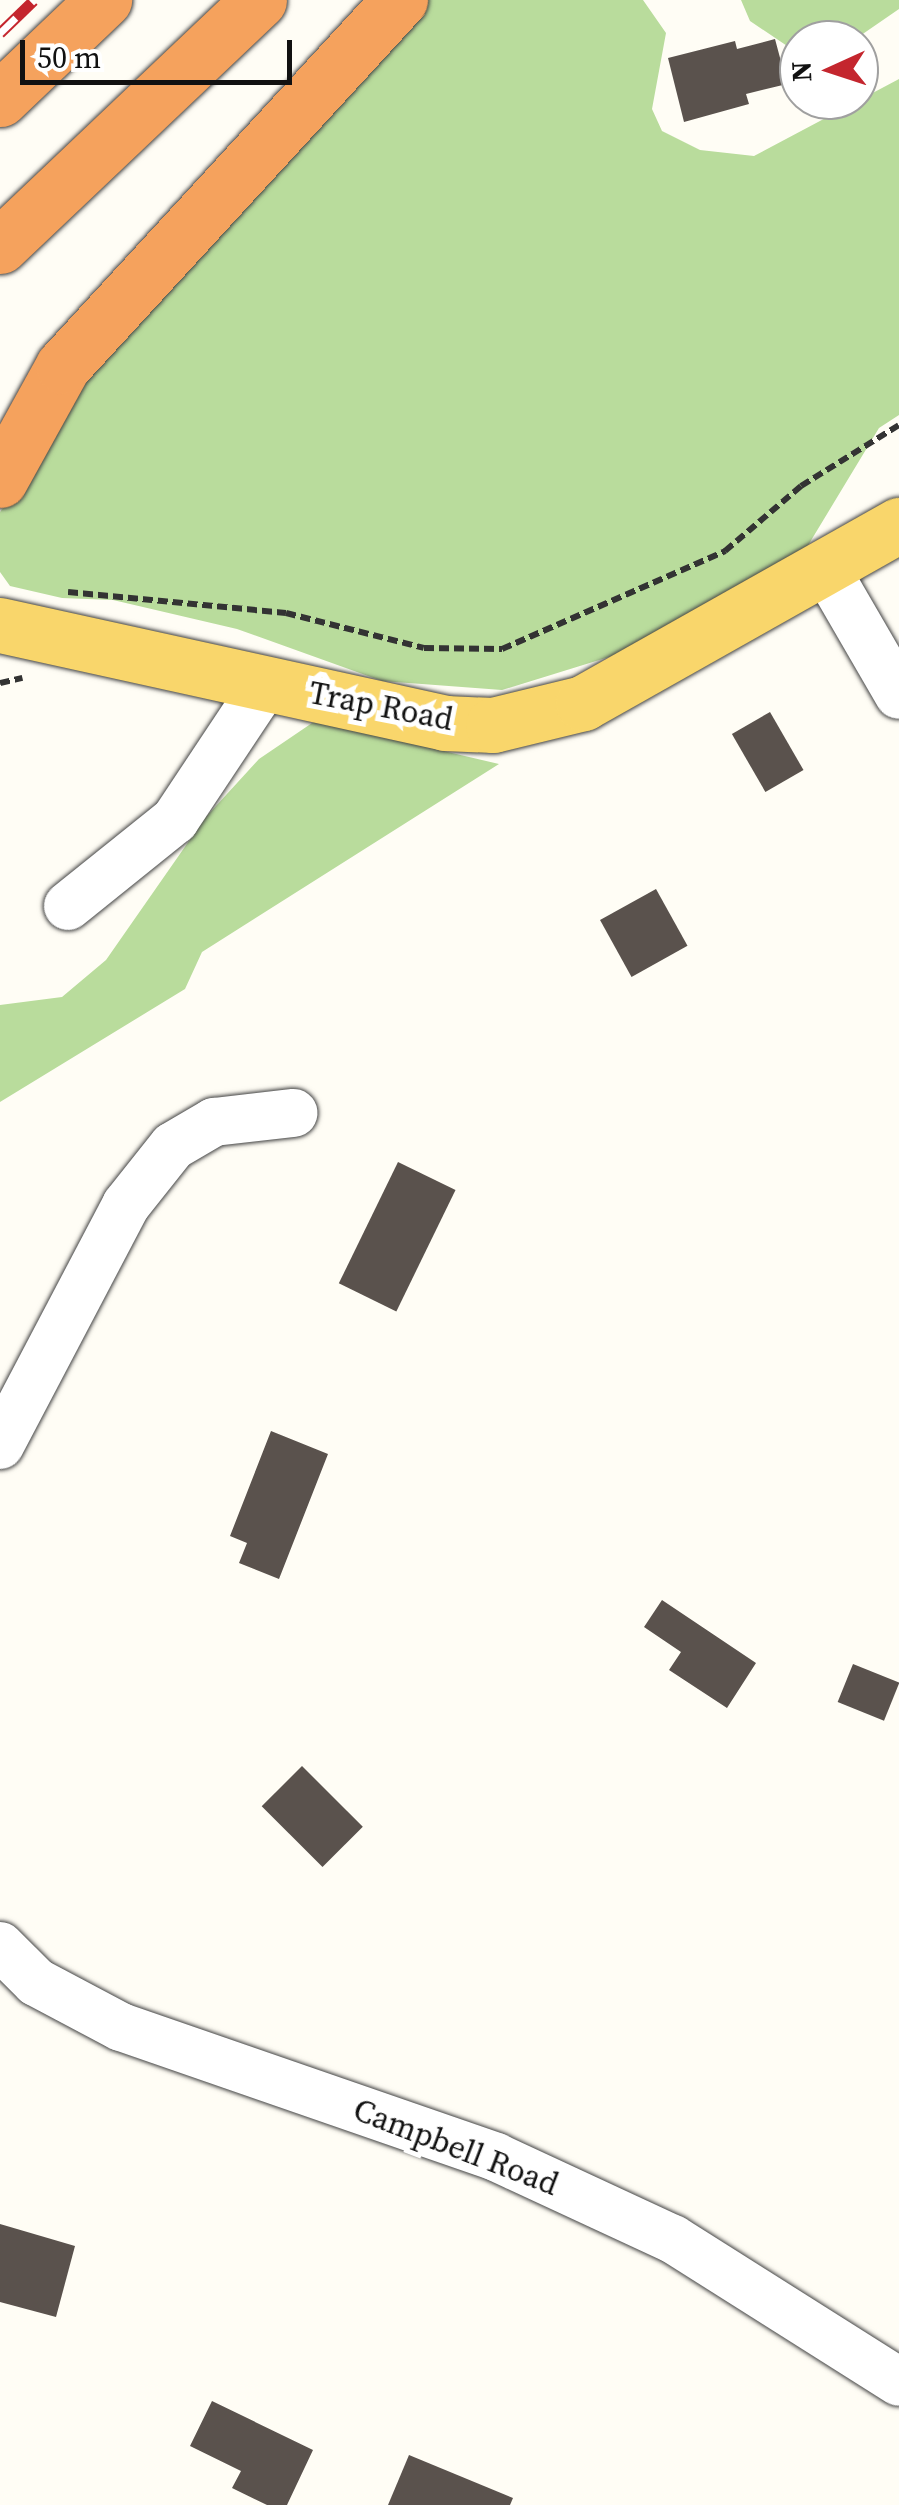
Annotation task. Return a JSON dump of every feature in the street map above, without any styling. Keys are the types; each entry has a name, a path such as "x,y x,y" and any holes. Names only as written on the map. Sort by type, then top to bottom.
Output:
{"highway":[{"path":"0,100 104,0"},
{"path":"0,246 259,0"},
{"path":"0,480 62,366 400,0"}],"main road":[{"name":"Trap Road","path":"20,629 445,723 538,719 583,703 827,571 899,525"}],"street":[{"path":"827,571 899,695"},
{"path":"68,906 175,820 238,734 266,683"},
{"path":"0,1445 126,1205 173,1146 214,1122 293,1113"},
{"name":"Campbell Road","path":"0,1946 36,1982 121,2027 482,2152 673,2239 899,2382"}],"path":[{"path":"0,683 26,676 20,629 76,590 286,613 424,648 502,649 725,551 801,486 899,425"}],"green space":[{"path":"427,0 643,0 666,33 652,109 662,131 700,150 754,156 822,120 879,120 879,90 899,79 899,415 879,428 798,562 651,644 502,690 382,681 237,629 113,600 62,598 10,586 0,572 0,512 97,362"},
{"path":"741,0 899,0 899,9 879,23 779,20 779,41 750,21"},
{"path":"315,721 499,764 202,952 185,989 0,1102 0,1005 62,997 106,960 205,818 259,759"}],"building":[{"path":"775,39 779,86 746,94 749,104 684,122 668,58 735,41 737,49"},
{"path":"770,712 804,770 765,792 732,734"},
{"path":"656,889 688,946 632,977 600,920"},
{"path":"398,1162 456,1190 396,1311 339,1283"},
{"path":"271,1431 328,1454 279,1579 239,1563 247,1543 230,1536"},
{"path":"662,1600 756,1663 727,1708 669,1670 681,1652 644,1627"},
{"path":"853,1664 899,1683 884,1721 838,1702"},
{"path":"302,1766 363,1827 323,1867 262,1806"},
{"path":"0,2224 75,2246 56,2317 0,2302"},
{"path":"212,2401 313,2450 287,2505 267,2505 232,2488 241,2471 190,2446"},
{"path":"409,2455 513,2498 510,2505 388,2505"}],"railway":[{"path":"0,33 34,0"}]}
